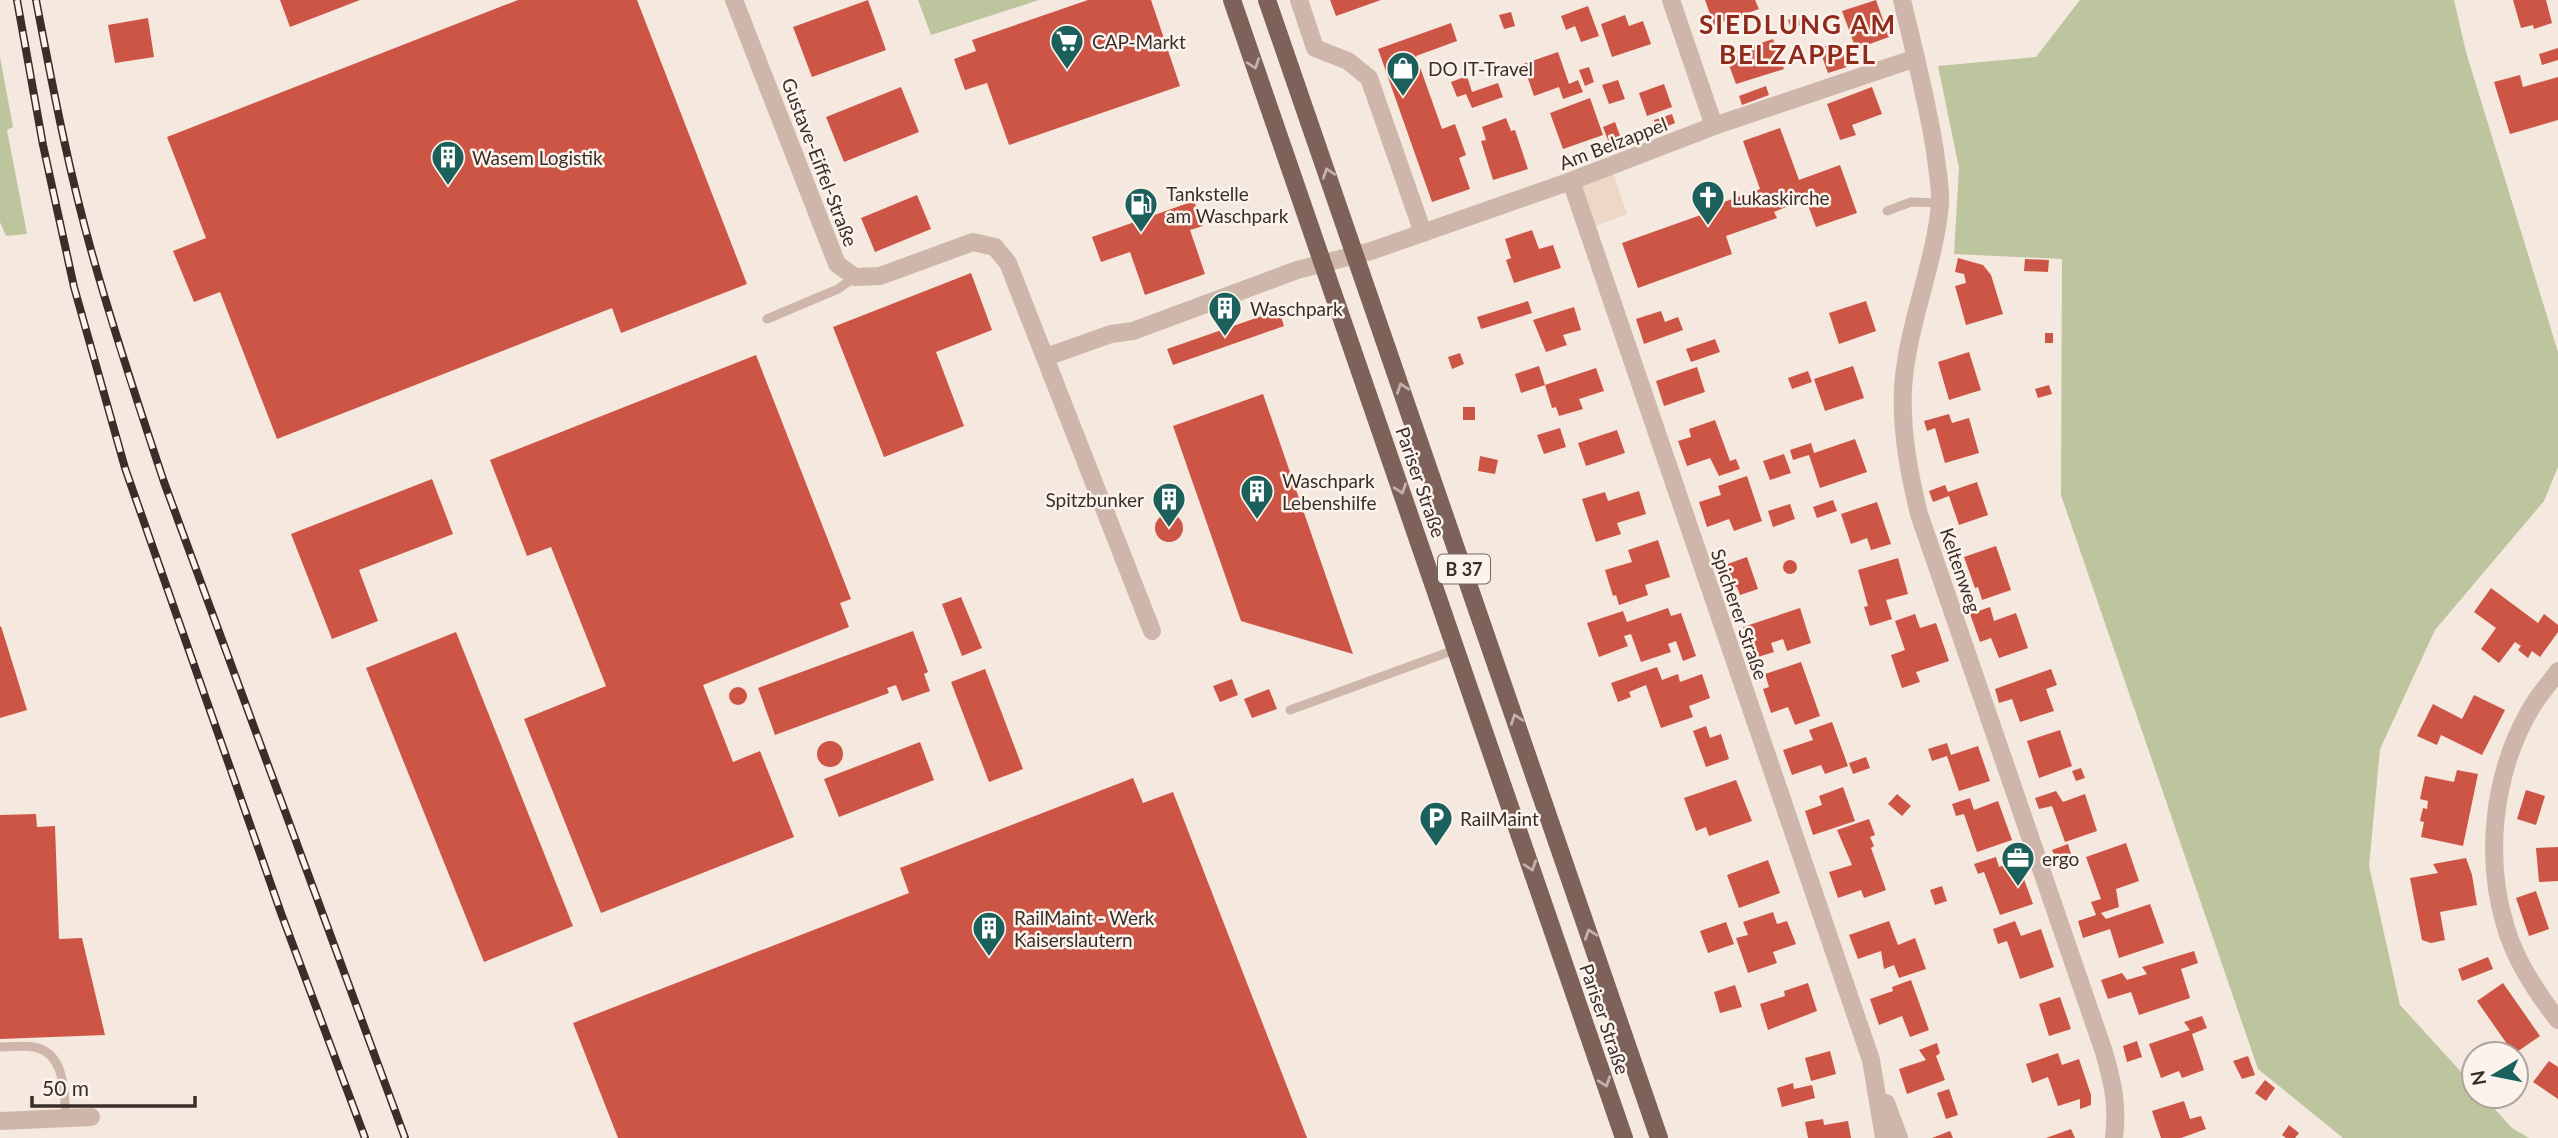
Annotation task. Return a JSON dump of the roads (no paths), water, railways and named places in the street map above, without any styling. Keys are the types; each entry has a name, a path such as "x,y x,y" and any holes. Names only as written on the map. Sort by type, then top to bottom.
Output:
{"main road":[{"name":"Pariser Straße","path":"1232,0 1624,1138"},
{"name":"Pariser Straße","path":"1267,0 1658,1138"}],"street":[{"name":"Gustave-Eiffel-Straße","path":"734,0 837,264 855,277"},
{"path":"1299,0 1315,48 1348,61 1369,78 1423,233"},
{"path":"1671,0 1714,126"},
{"name":"Keltenweg","path":"1902,0 1931,131 1940,203 1903,387 1903,425 1909,471 1919,514 2104,1052 2114,1087 2117,1112 2114,1138"},
{"name":"Am Belzappel","path":"1323,262 1356,256 1423,233 1571,181 1714,126 1916,58"},
{"name":"Spicherer Straße","path":"1571,181 1899,1138"},
{"path":"855,277 880,276 973,242 995,247 1008,263 1152,631"},
{"path":"1046,357 1111,334 1133,331 1323,262"},
{"path":"2558,671 2530,710 2516,741 2502,788 2494,850 2496,884 2505,928 2519,962 2539,996 2558,1020"},
{"name":"Spicherer Straße","path":"1871,1060 1884,1138"},
{"path":"0,1121 91,1117"}],"lane":[{"path":"1887,211 1910,202 1940,203"},
{"path":"767,319 838,289 855,277"},
{"path":"1290,710 1457,649"},
{"path":"0,1048 33,1046 49,1054 61,1071 66,1118"}],"railway":[{"path":"17,0 43,145 74,287 125,468 281,913 365,1138"},
{"path":"36,0 86,232 137,401 164,482 405,1138"}],"place":[{"name":"CAP-Markt","path":"1067,71"},
{"name":"DO IT-Travel","path":"1403,98"},
{"name":"Wasem Logistik","path":"448,187"},
{"name":"Lukaskirche","path":"1708,227"},
{"name":"Tankstelle am Waschpark","path":"1141,234"},
{"name":"Waschpark","path":"1225,338"},
{"name":"Waschpark Lebenshilfe","path":"1257,521"},
{"name":"Spitzbunker","path":"1169,529"},
{"name":"RailMaint","path":"1436,848"},
{"name":"ergo","path":"2018,888"},
{"name":"RailMaint - Werk Kaiserslautern","path":"989,958"}],"district":[{"name":"SIEDLUNG AM BELZAPPEL","path":"1798,39"}]}
